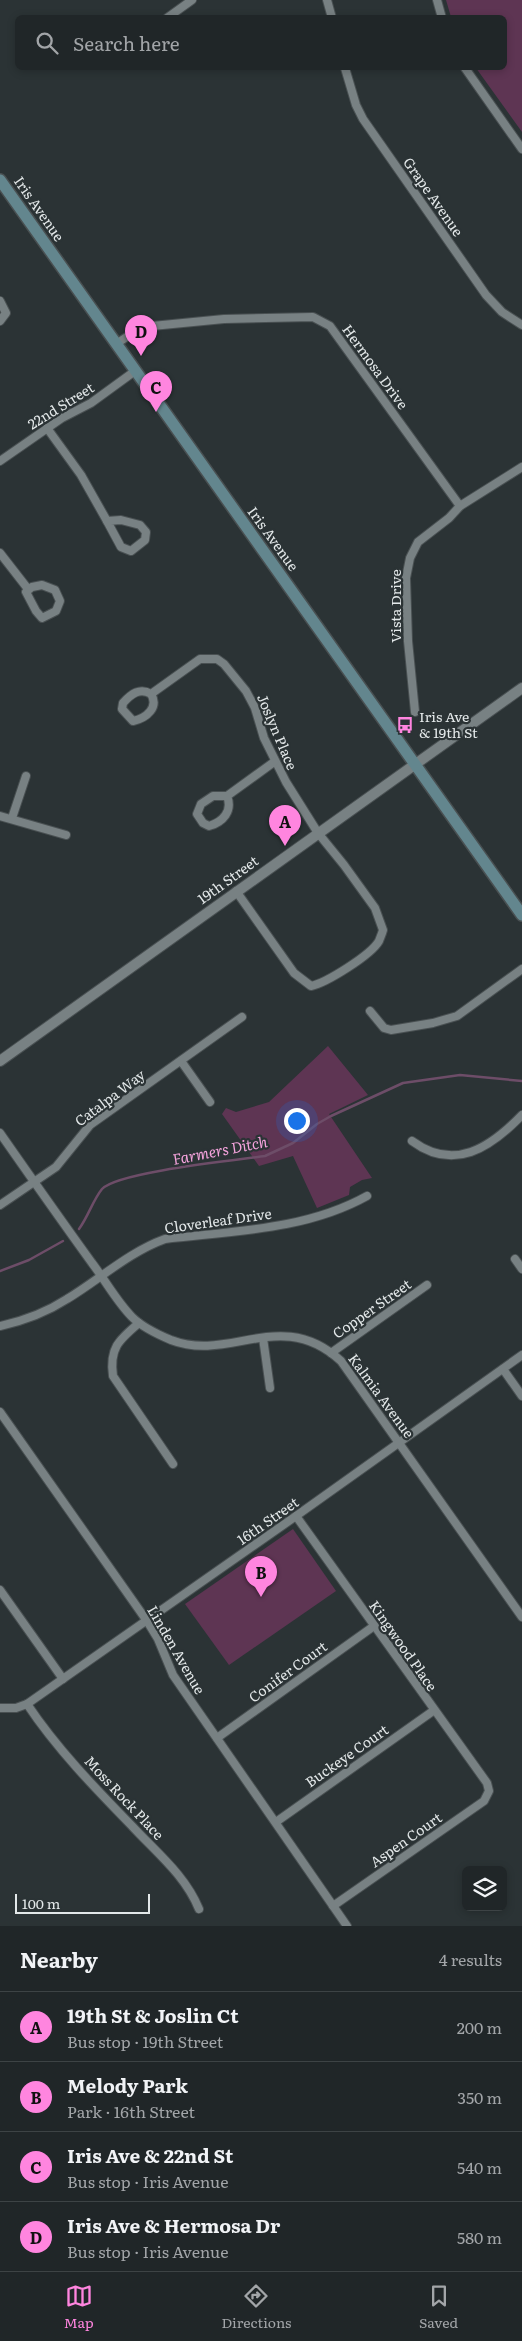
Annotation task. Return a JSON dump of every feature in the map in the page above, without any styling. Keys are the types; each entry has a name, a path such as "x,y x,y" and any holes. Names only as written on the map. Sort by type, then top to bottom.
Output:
{"main road":[{"name":"Iris Avenue","path":"0,180 522,915"}],"street":[{"path":"172,15 192,0"},
{"path":"327,0 331,15"},
{"path":"437,0 441,15"},
{"name":"Grape Avenue","path":"347,70 356,105 363,119 486,296 502,312 522,325"},
{"path":"466,70 522,149"},
{"path":"0,301 6,314 0,321"},
{"name":"Hermosa Drive","path":"116,344 142,326 224,319 304,317 322,320 336,334 460,506"},
{"name":"22nd Street","path":"0,461 47,428 76,410 92,403 134,371"},
{"path":"47,428 81,476 106,520 123,549 131,551 145,540 146,532 140,525 121,520 106,520"},
{"name":"Vista Drive","path":"416,712 408,641 406,568 418,542 449,518 460,506 522,467"},
{"path":"0,553 28,589 27,596 40,617 45,618 56,611 60,601 55,590 42,585 28,589"},
{"name":"Joslyn Place","path":"152,694 200,659 217,659 224,664 246,691 255,708 274,762 318,833 344,864 375,908 383,930 378,942 368,952 328,980 311,986 294,973 236,891"},
{"name":"19th Street","path":"0,1061 522,688"},
{"name":"Joslyn Place","path":"140,690 152,694 155,703 153,708 137,720 133,721 128,718 122,709 125,700 140,690"},
{"path":"227,796 230,804 227,814 213,825 206,825 198,814 201,804 213,796 227,796 274,762"},
{"path":"12,818 26,776"},
{"path":"0,816 12,818 66,836"},
{"path":"370,1011 384,1028 391,1030 449,1019 522,969"},
{"name":"Catalpa Way","path":"0,1205 35,1182 66,1158 80,1134 90,1125 242,1016"},
{"path":"181,1061 210,1102"},
{"path":"412,1141 431,1153 460,1156 489,1142 522,1115"},
{"name":"Kalmia Avenue","path":"0,1133 130,1316 139,1323 171,1340 187,1344 203,1345 287,1336 302,1338 316,1343 341,1361 522,1617"},
{"name":"Cloverleaf Drive","path":"0,1326 42,1313 66,1300 146,1246 165,1239 302,1222 329,1214 367,1196"},
{"path":"515,1259 522,1268"},
{"name":"Copper Street","path":"331,1352 427,1285"},
{"path":"139,1323 120,1339 112,1362 114,1376 173,1464"},
{"path":"263,1338 270,1388"},
{"name":"16th Street","path":"27,1704 522,1355"},
{"path":"503,1368 522,1396"},
{"name":"Linden Avenue","path":"0,1412 147,1621 158,1639 173,1675 347,1926"},
{"name":"Kingwood Place","path":"296,1516 433,1711 487,1783 489,1791"},
{"path":"0,1590 63,1679"},
{"name":"Conifer Court","path":"217,1738 374,1626"},
{"path":"0,1708 16,1708 27,1704"},
{"name":"Moss Rock Place","path":"27,1704 52,1737 94,1786 175,1870 192,1892 199,1910"},
{"name":"Buckeye Court","path":"276,1822 433,1711"},
{"name":"Aspen Court","path":"333,1906 484,1801 489,1791"}],"shaded area":[{"path":"446,0 522,0 522,132 477,70 507,70 507,15 450,15"},
{"path":"328,1046 368,1095 329,1114 372,1178 362,1180 350,1187 349,1195 317,1208 293,1156 259,1166 222,1114 226,1108 236,1112 269,1102"},
{"path":"293,1529 336,1591 229,1665 185,1604"}],"waterway":[{"name":"Farmers Ditch","path":"79,1229 99,1193 112,1183 153,1172 265,1156 293,1143 317,1124 331,1116 403,1083 460,1075 522,1081"},
{"name":"Farmers Ditch","path":"0,1271 29,1260 63,1241"}],"place":[{"name":"Iris Ave & Hermosa Dr","path":"141,356"},
{"name":"Iris Ave & 22nd St","path":"156,412"},
{"name":"Iris Ave & 19th St","path":"405,725"},
{"name":"19th St & Joslin Ct","path":"285,846"},
{"name":"Melody Park","path":"261,1597"}]}
